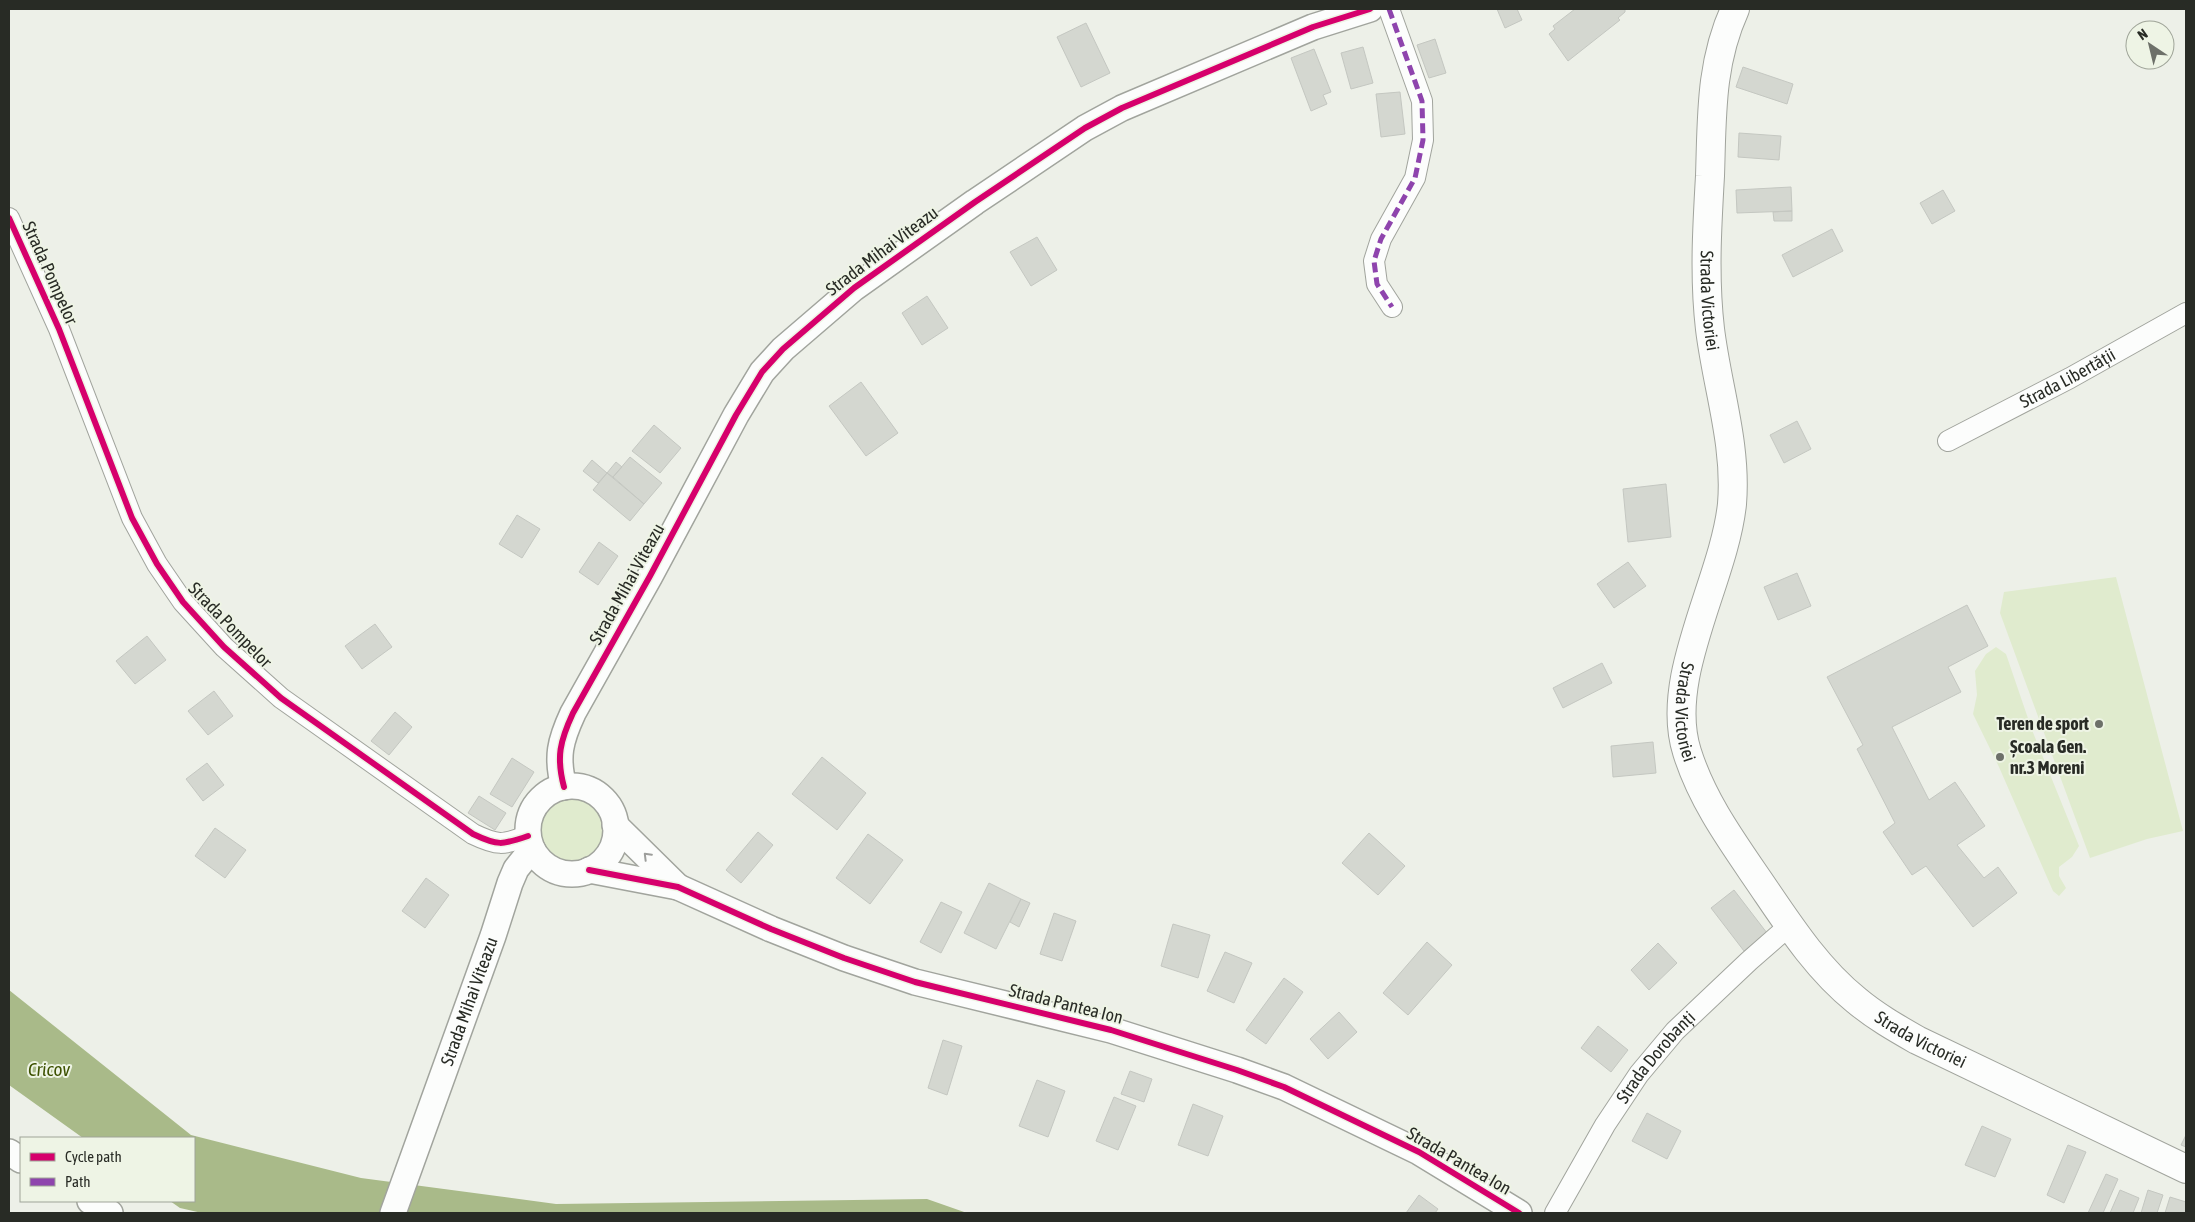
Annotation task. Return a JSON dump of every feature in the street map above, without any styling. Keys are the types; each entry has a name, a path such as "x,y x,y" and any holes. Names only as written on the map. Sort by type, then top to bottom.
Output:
{"main road":[{"name":"Strada Victoriei","path":"1735,9 1725,32 1714,76 1705,265 1710,328 1733,465 1732,504 1726,537 1681,697 1682,731 1698,782 1718,819 1789,926 1853,998 1882,1019 1917,1040 2186,1169"}],"street":[{"name":"Strada Mihai Viteazu","path":"564,787 560,771 559,754 564,734 573,713 650,576 736,415 762,372 783,349 854,288 975,202 1085,128 1122,108 1313,27 1370,9"},
{"path":"1389,9 1422,101 1423,140 1414,178 1381,239 1374,260 1377,284 1392,307"},
{"name":"Strada Pompelor","path":"9,218 59,329 132,518 157,564 183,602 224,647 281,698 473,834 493,843 530,842"},
{"name":"Strada Libertății","path":"1948,441 2070,378 2186,313"},
{"path":"564,787 578,787 598,795 612,811 615,825 615,839 610,852 601,863 589,870 576,874 563,873 550,868 539,860 530,842 528,822 537,804 552,791 564,787"},
{"name":"Strada Pantea Ion","path":"615,825 678,887"},
{"name":"Strada Mihai Viteazu","path":"393,1213 414,1159 510,883 530,842"},
{"name":"Strada Pantea Ion","path":"589,870 678,887 789,937 914,982 1111,1030 1181,1051 1284,1087 1419,1152 1518,1213"},
{"name":"Strada Dorobanți","path":"1555,1213 1605,1125 1640,1074 1675,1031 1789,926"},
{"path":"9,1152 20,1159"},
{"path":"92,1202 110,1213"}],"shaded area":[{"path":"2116,577 2183,831 2147,839 2090,858 2000,613 2004,592"},
{"path":"1996,647 2006,654 2032,730 2079,846 2072,857 2059,867 2059,876 2066,888 2059,896 2053,891 1999,767 1973,714 1977,695 1975,671 1986,654"},
{"path":"564,796 578,796 591,801 601,811 606,824 606,838 601,851 591,861 578,866 564,866 551,861 541,851 536,838 536,824 541,811 551,801"}],"water":[{"name":"Cricov","path":"9,990 191,1135 361,1178 556,1204 927,1199 967,1213 202,1213 180,1208 171,1202 195,1202 195,1137 82,1137 9,1085"}],"building":[{"path":"1497,9 1517,9 1522,20 1505,28"},
{"path":"1575,9 1625,9 1625,12 1618,18 1620,20 1568,61 1549,34 1555,29 1553,26"},
{"path":"1086,23 1110,73 1081,87 1057,37"},
{"path":"1435,39 1446,73 1429,78 1417,45"},
{"path":"1363,47 1373,83 1351,89 1341,53"},
{"path":"1314,49 1331,92 1323,95 1327,104 1311,111 1291,58"},
{"path":"1743,67 1793,84 1787,104 1736,87"},
{"path":"1400,92 1405,134 1381,137 1376,94"},
{"path":"1739,133 1781,136 1779,160 1738,157"},
{"path":"1791,187 1792,211 1737,213 1736,190"},
{"path":"1943,190 1955,211 1932,224 1920,203"},
{"path":"1792,211 1792,221 1774,221 1773,212"},
{"path":"1832,229 1843,251 1793,277 1782,255"},
{"path":"1037,237 1057,270 1031,286 1010,252"},
{"path":"927,296 948,328 922,345 902,313"},
{"path":"861,382 898,433 866,456 829,406"},
{"path":"1797,421 1811,449 1784,463 1770,435"},
{"path":"654,425 681,448 660,473 632,451"},
{"path":"630,457 662,483 644,504 613,477"},
{"path":"592,460 607,473 598,483 583,471"},
{"path":"616,462 622,467 613,477 607,473"},
{"path":"607,473 644,504 630,521 593,490"},
{"path":"1666,484 1671,537 1628,542 1623,489"},
{"path":"517,515 540,529 522,558 499,544"},
{"path":"599,542 618,556 598,585 579,572"},
{"path":"1628,562 1646,586 1614,608 1597,584"},
{"path":"1797,573 1811,606 1778,620 1764,587"},
{"name":"Școala Gen. nr.3 Moreni","path":"1967,605 1988,646 1948,667 1961,692 1892,727 1929,800 1955,782 1985,826 1957,845 1984,878 1998,867 2017,893 1973,927 1926,866 1912,875 1883,832 1895,823 1857,749 1863,745 1827,677"},
{"path":"375,624 392,647 362,669 345,646"},
{"path":"147,636 166,660 135,684 116,661"},
{"path":"1602,663 1612,683 1563,708 1553,688"},
{"path":"214,691 233,716 208,735 188,711"},
{"path":"395,712 412,727 389,755 371,741"},
{"path":"1653,742 1656,773 1613,777 1611,746"},
{"path":"822,757 866,793 837,830 792,794"},
{"path":"512,758 534,772 512,807 490,794"},
{"path":"207,763 224,785 203,801 186,779"},
{"path":"479,796 506,813 495,830 468,813"},
{"path":"215,828 246,850 225,878 195,856"},
{"path":"758,832 773,845 741,883 726,870"},
{"path":"1369,833 1405,866 1378,895 1342,863"},
{"path":"868,834 903,860 870,904 836,878"},
{"path":"426,878 449,895 425,928 402,911"},
{"path":"989,883 1021,899 996,949 964,933"},
{"path":"1734,890 1767,933 1744,951 1711,908"},
{"path":"1021,899 1030,903 1019,927 1010,922"},
{"path":"941,902 962,912 941,953 920,942"},
{"path":"1054,913 1076,921 1062,961 1040,954"},
{"path":"1173,924 1210,935 1198,978 1161,966"},
{"path":"1427,942 1452,965 1408,1015 1383,993"},
{"path":"1658,943 1677,963 1649,990 1631,970"},
{"path":"1225,952 1252,963 1234,1003 1207,991"},
{"path":"1284,978 1303,992 1266,1044 1246,1030"},
{"path":"1339,1012 1357,1032 1328,1059 1310,1039"},
{"path":"1598,1026 1628,1050 1611,1072 1581,1048"},
{"path":"943,1040 962,1046 947,1095 928,1088"},
{"path":"1130,1071 1152,1079 1144,1102 1121,1094"},
{"path":"1037,1080 1065,1091 1048,1137 1019,1126"},
{"path":"1114,1097 1136,1106 1118,1150 1096,1141"},
{"path":"1193,1104 1223,1116 1208,1156 1178,1145"},
{"path":"1647,1113 1681,1131 1667,1159 1632,1141"},
{"path":"1982,1126 2011,1139 1995,1177 1965,1165"},
{"path":"2186,1135 2186,1147 2181,1145"},
{"path":"2068,1145 2086,1152 2064,1203 2047,1195"},
{"path":"2106,1174 2118,1179 2103,1213 2088,1213"},
{"path":"2120,1190 2139,1198 2133,1213 2110,1213"},
{"path":"2148,1190 2163,1195 2157,1213 2141,1213"},
{"path":"1419,1195 1438,1209 1435,1213 1406,1213"},
{"path":"2170,1197 2186,1202 2186,1213 2165,1213"}],"marked path":[{"path":"1389,9 1422,101 1423,140 1415,178 1381,239 1374,261 1377,284 1392,307"}],"cycle path":[{"path":"564,787 560,767 561,749 562,741 573,713 650,576 736,415 762,372 783,349 854,288 975,202 1085,128 1122,108 1313,27 1370,9"},
{"path":"9,218 59,329 132,518 157,564 183,602 224,647 281,698 473,834 488,841 500,843 528,836"},
{"path":"589,870 678,887 771,929 844,958 915,982 1111,1030 1284,1087 1419,1152 1519,1213"}],"place":[{"name":"Teren de sport","path":"2099,724"},
{"name":"Școala Gen. nr.3 Moreni","path":"2000,757"}]}
